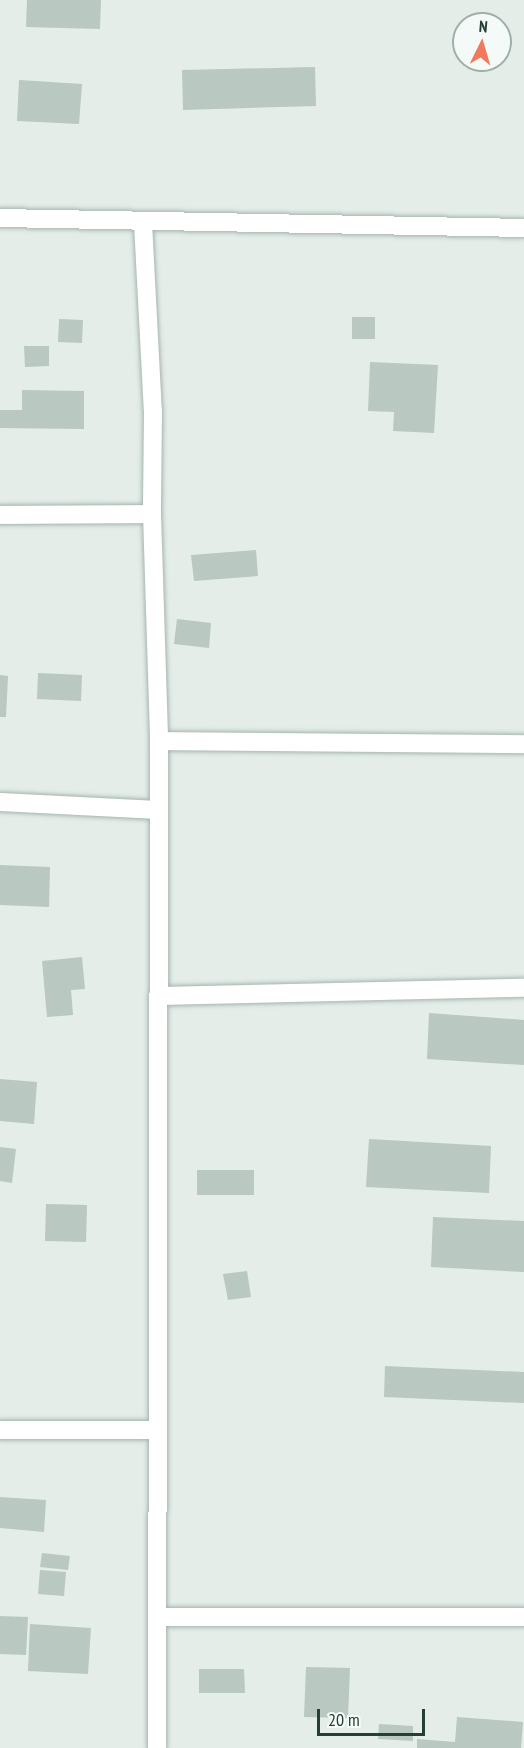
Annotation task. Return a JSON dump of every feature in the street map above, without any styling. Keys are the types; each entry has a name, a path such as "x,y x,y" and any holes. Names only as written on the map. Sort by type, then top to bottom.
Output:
{"street":[{"path":"0,218 143,223 524,228"},
{"path":"143,223 153,411 152,514 159,741 157,1748"},
{"path":"0,515 152,514"},
{"path":"159,741 524,744"},
{"path":"0,802 159,810"},
{"path":"158,996 524,988"},
{"path":"0,1430 157,1430"},
{"path":"159,1617 524,1617"}],"building":[{"path":"27,0 101,0 100,29 26,27"},
{"path":"315,67 316,106 183,110 182,70"},
{"path":"19,80 82,84 79,124 17,121"},
{"path":"352,317 375,317 375,339 352,339"},
{"path":"59,319 83,320 82,343 58,342"},
{"path":"24,346 49,346 49,366 25,367"},
{"path":"370,362 438,365 434,433 393,431 394,412 368,411"},
{"path":"22,390 84,391 84,429 0,428 0,410 22,410"},
{"path":"256,550 258,576 194,581 191,555"},
{"path":"177,619 211,623 209,648 174,644"},
{"path":"38,673 82,675 81,701 37,699"},
{"path":"0,675 8,676 6,717 0,717"},
{"path":"0,865 50,867 49,907 0,905"},
{"path":"82,957 85,989 71,990 73,1015 47,1017 42,961"},
{"path":"429,1013 524,1020 524,1065 427,1059"},
{"path":"0,1079 37,1082 34,1124 0,1121"},
{"path":"369,1139 491,1146 489,1193 366,1187"},
{"path":"0,1147 16,1149 12,1183 0,1181"},
{"path":"197,1170 254,1170 254,1195 197,1195"},
{"path":"46,1204 87,1205 86,1242 45,1241"},
{"path":"433,1217 524,1221 524,1272 431,1267"},
{"path":"247,1271 251,1297 228,1300 223,1274"},
{"path":"385,1366 524,1372 524,1403 384,1397"},
{"path":"0,1497 46,1500 44,1532 0,1528"},
{"path":"42,1553 70,1556 68,1570 40,1567"},
{"path":"40,1570 66,1572 64,1596 38,1594"},
{"path":"0,1616 28,1617 26,1655 0,1654"},
{"path":"30,1624 91,1628 88,1674 28,1671"},
{"path":"306,1667 350,1668 348,1718 304,1717"},
{"path":"199,1669 244,1669 245,1693 199,1693"},
{"path":"457,1717 523,1722 521,1748 417,1748 417,1739 455,1742"},
{"path":"379,1724 413,1726 413,1741 378,1739"}]}
